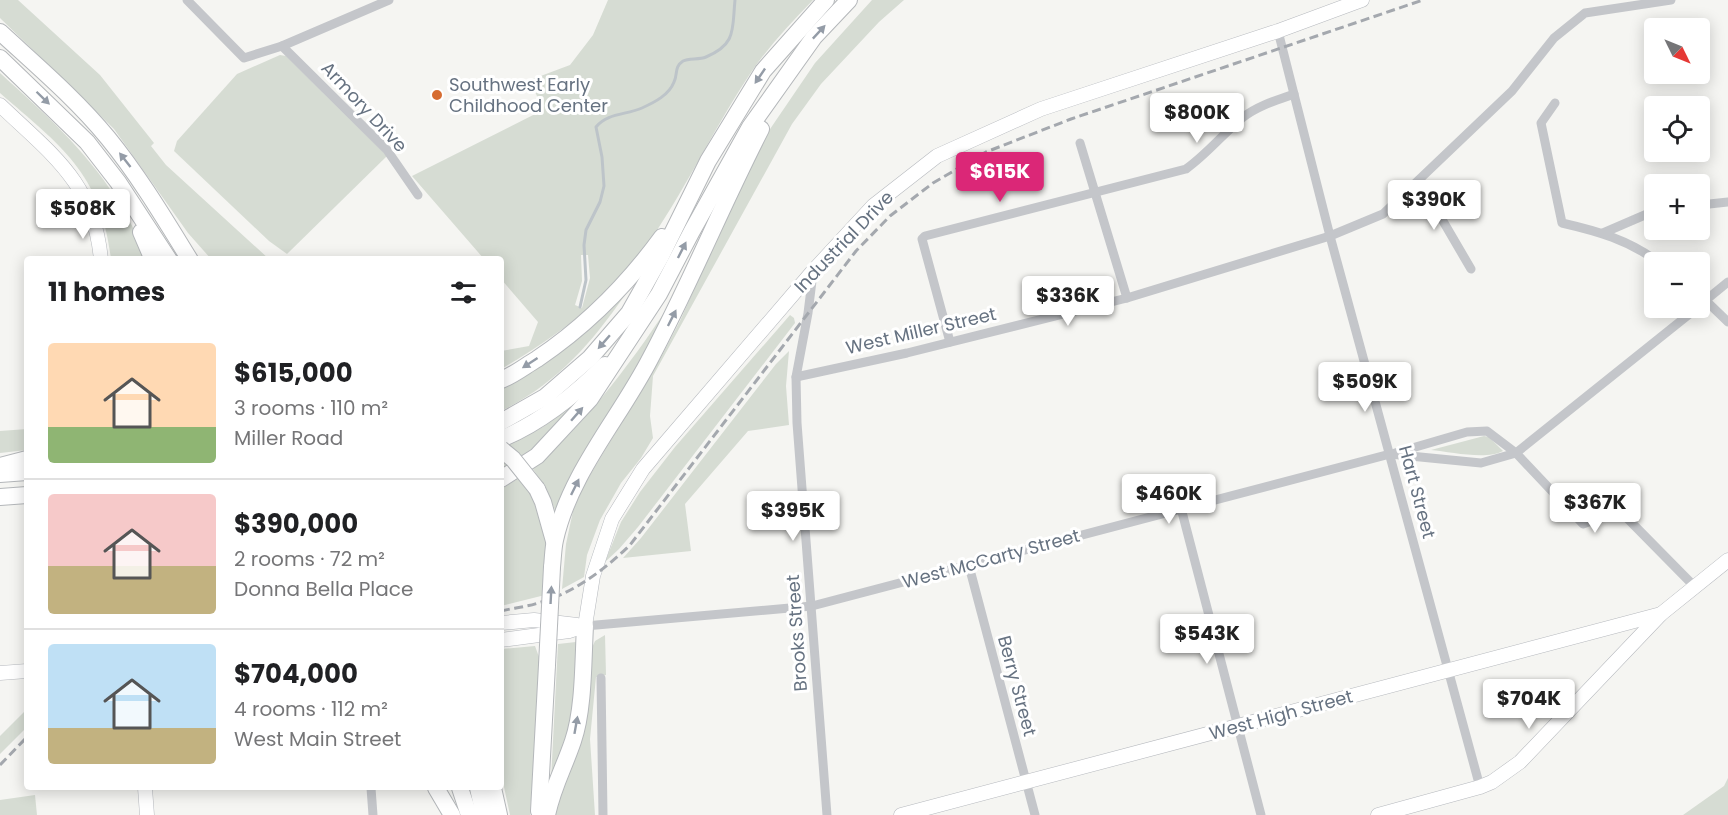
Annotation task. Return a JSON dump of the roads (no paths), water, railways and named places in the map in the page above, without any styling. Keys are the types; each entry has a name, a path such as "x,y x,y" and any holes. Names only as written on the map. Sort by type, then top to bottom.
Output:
{"highway":[{"path":"504,420 545,397 590,358 629,313 662,256 708,161 763,71 826,0"},
{"path":"504,477 537,456 590,399 659,294 750,127 814,37 849,0"},
{"path":"0,32 85,112 130,167 188,256"},
{"path":"538,815 554,542 574,487 649,362 687,288 732,188 801,54"},
{"path":"0,58 87,142 118,182 166,256"},
{"path":"118,182 151,256"},
{"path":"504,378 553,348 599,311 636,273 688,203"},
{"path":"158,208 200,256"},
{"path":"504,438 535,422 561,403 587,382 632,338"},
{"path":"504,452 513,459 537,489 554,542"},
{"path":"0,466 24,460"},
{"path":"0,474 24,472"},
{"path":"547,815 556,780 573,740 582,690 585,626"},
{"path":"437,790 452,815"},
{"path":"461,790 469,815"},
{"path":"478,790 484,815"},
{"path":"493,790 499,815"}],"main road":[{"name":"Industrial Drive","path":"585,626 593,576 612,519 643,469 813,271 873,206 937,156 1041,109 1278,31 1362,0"},
{"path":"0,105 64,166 81,189 93,215 101,256"},
{"path":"1378,815 1480,787 1492,782 1520,762 1661,614 1728,560"},
{"name":"West High Street","path":"902,815 1661,614"},
{"name":"West McCarty Street","path":"504,623 534,620 585,626"},
{"name":"West McCarty Street","path":"504,640 569,631 585,626"},
{"path":"0,673 24,671"},
{"path":"145,790 147,815"}],"street":[{"path":"188,0 244,58 282,46 383,1"},
{"name":"West Miller Street","path":"796,377 1127,298 1330,236 1383,214 1512,91 1554,38 1585,13 1671,0"},
{"name":"Hart Street","path":"1278,31 1330,236 1480,787"},
{"name":"Armory Drive","path":"282,46 387,150 418,195"},
{"path":"950,342 922,239 925,236 1186,169 1214,146 1243,117 1257,108 1294,94"},
{"path":"1555,103 1541,123 1562,223 1603,233 1644,253"},
{"path":"1080,142 1127,298"},
{"path":"1419,180 1471,269"},
{"path":"1710,204 1728,202"},
{"path":"1603,233 1644,215"},
{"name":"Brooks Street","path":"813,271 796,377 796,423 827,815"},
{"name":"West McCarty Street","path":"1710,295 1728,282"},
{"path":"1710,309 1728,322"},
{"name":"West McCarty Street","path":"1390,454 1481,463 1516,453 1681,318"},
{"name":"West McCarty Street","path":"585,626 812,606 1467,432 1487,431 1516,453"},
{"path":"1516,453 1583,524 1611,514 1627,518 1695,587"},
{"path":"1181,508 1261,815"},
{"name":"Berry Street","path":"969,566 1035,815"},
{"path":"601,678 603,815"},
{"path":"371,790 373,815"}],"waterway":[{"path":"580,307 586,280 584,245 586,230 600,202 604,186 602,157 596,127 606,119 657,101 672,87 680,63 706,57 723,47 733,27 735,0"}],"railway":[{"path":"504,610 551,599 576,587 599,572 630,545 856,251 890,216 933,183 986,152 1071,119 1423,0"},
{"path":"0,765 24,740"}],"place":[{"name":"Southwest Early Childhood Center","path":"437,95"}]}
